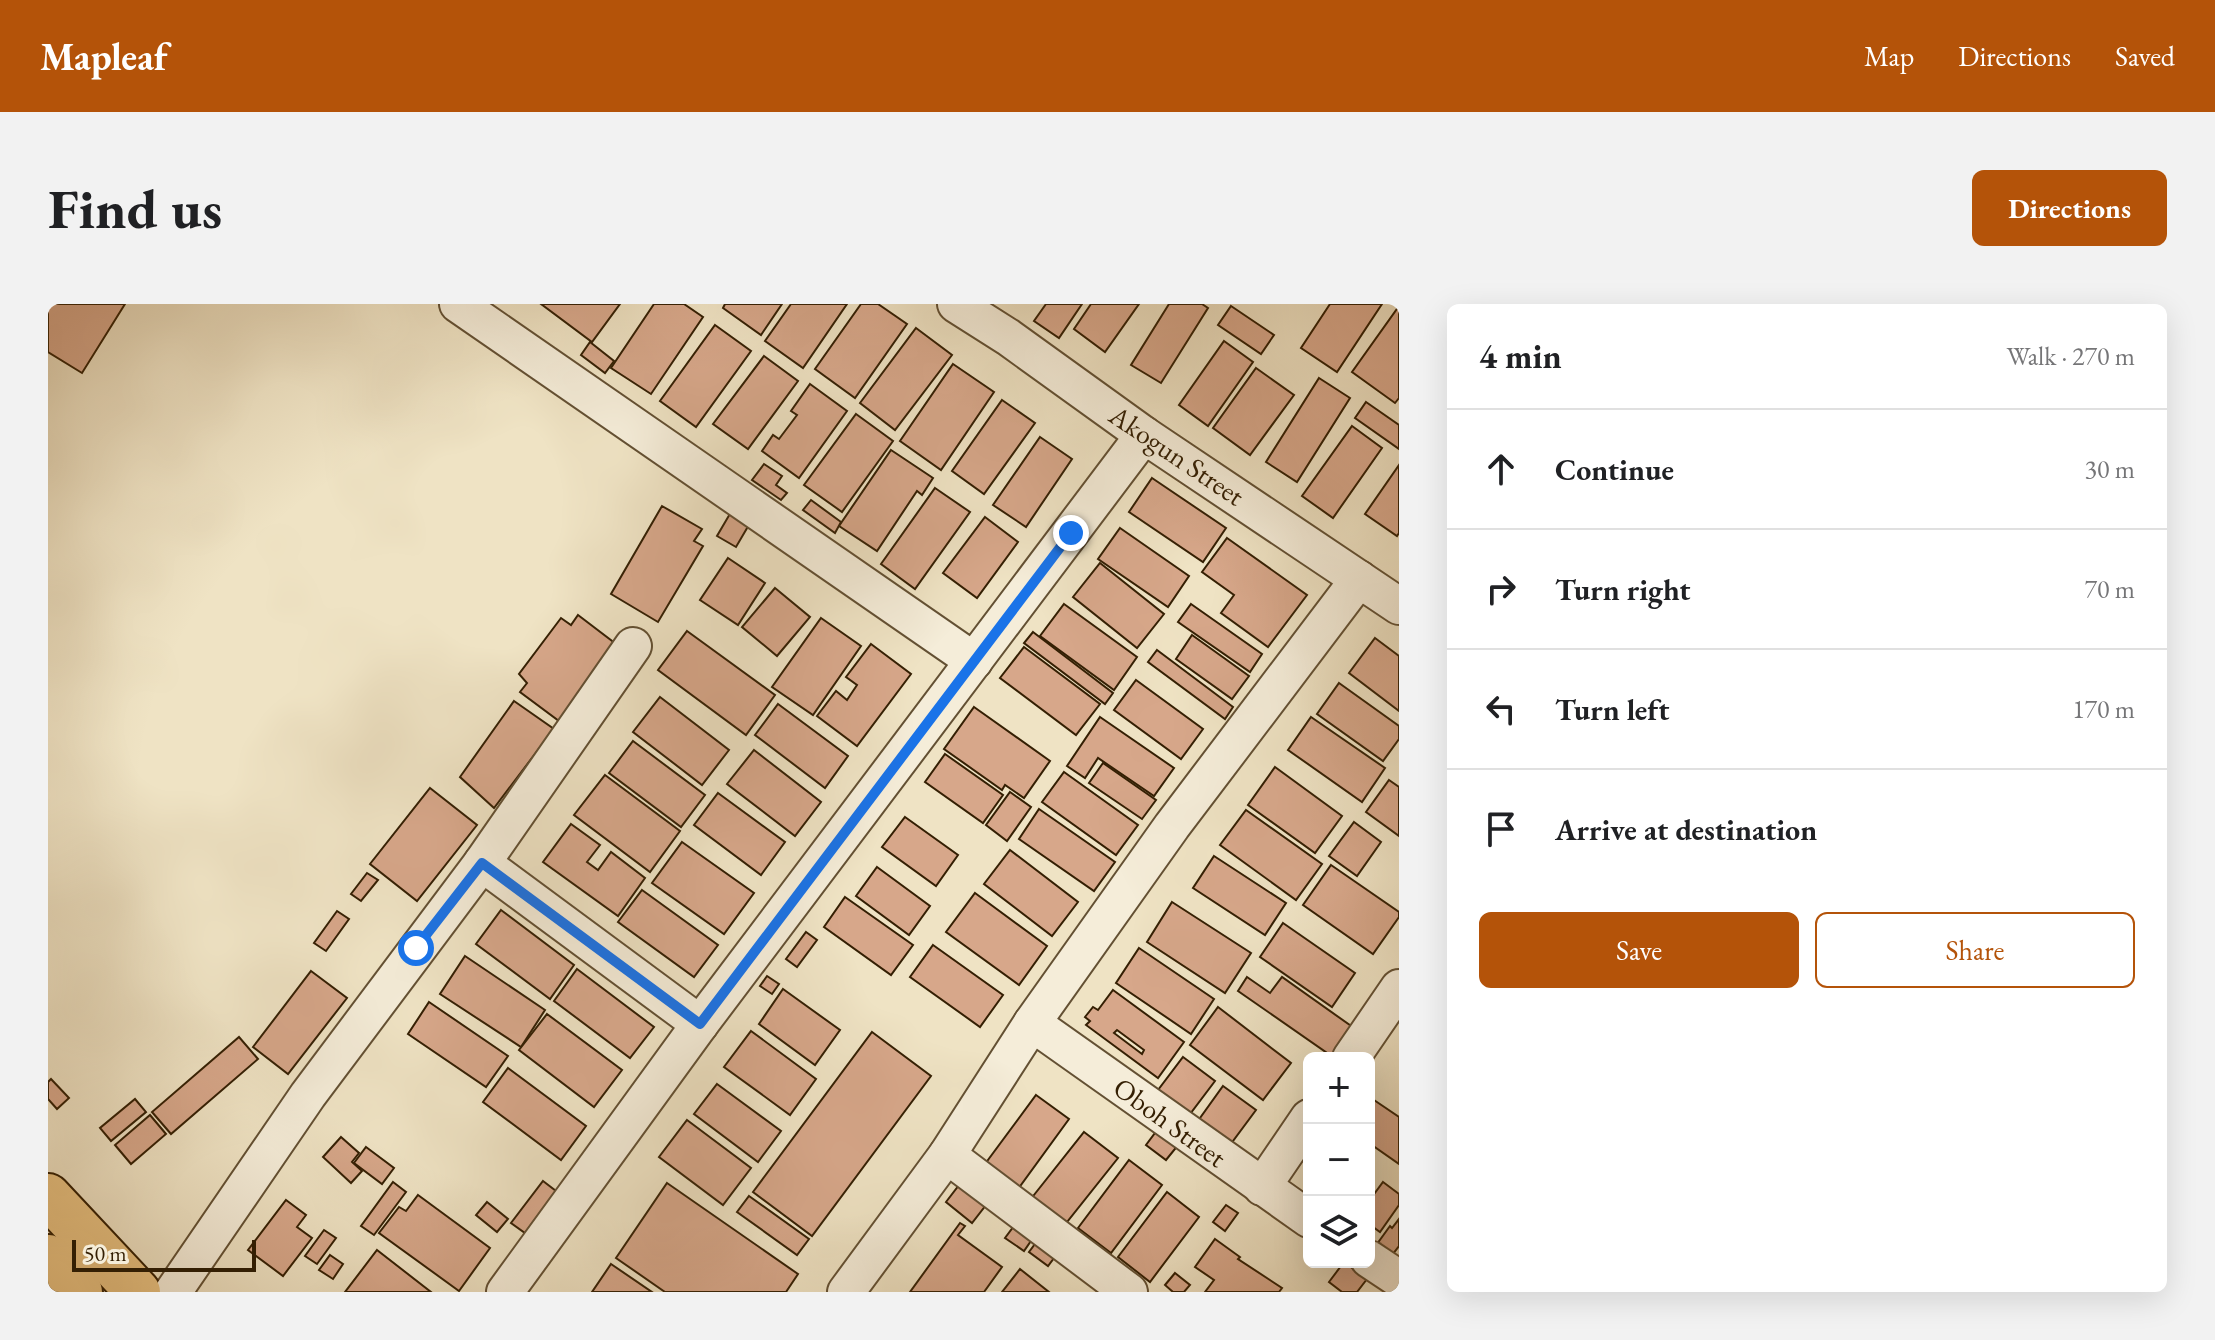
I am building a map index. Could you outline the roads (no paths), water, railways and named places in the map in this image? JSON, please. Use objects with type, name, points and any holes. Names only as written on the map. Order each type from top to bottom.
[{"type":"main road","points":[[48,1196],[138,1292]]},
{"type":"main road","points":[[48,1257],[80,1292]]},
{"type":"street","points":[[458,304],[974,661]]},
{"type":"street","name":"Akogun Street","points":[[956,304],[1399,606]]},
{"type":"street","points":[[505,1292],[700,1024],[1144,435]]},
{"type":"street","points":[[846,1292],[947,1155],[1032,1023],[1172,826],[1359,579]]},
{"type":"street","points":[[173,1292],[308,1095],[482,863],[633,646]]},
{"type":"street","points":[[482,863],[700,1024]]},
{"type":"street","points":[[1355,1052],[1399,988]]},
{"type":"street","name":"Oboh Street","points":[[1032,1023],[1303,1215]]},
{"type":"street","points":[[1262,1187],[1305,1124]]},
{"type":"street","points":[[947,1155],[1129,1292]]},
{"type":"street","points":[[1375,1263],[1399,1279]]}]
